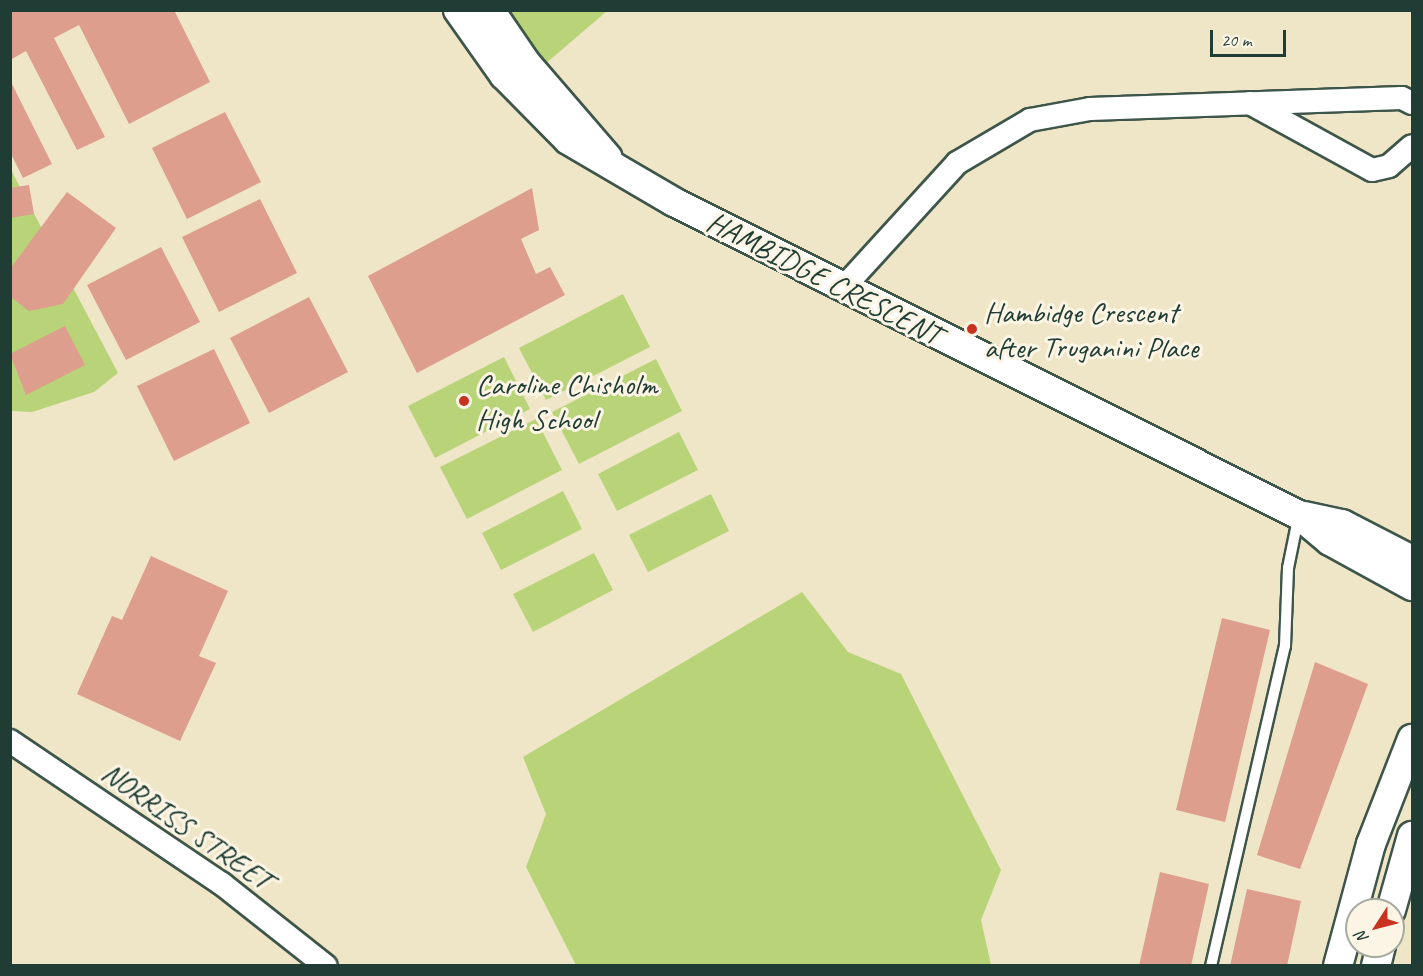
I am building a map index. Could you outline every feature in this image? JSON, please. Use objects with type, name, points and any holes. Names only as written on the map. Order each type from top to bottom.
[{"type":"street","name":"HAMBIDGE CRESCENT","points":[[458,10],[491,58],[568,140],[611,162],[674,202],[1299,515],[1330,541],[1406,566]]},
{"type":"street","name":"HAMBIDGE CRESCENT","points":[[490,10],[526,63],[592,133],[611,162]]},
{"type":"street","points":[[843,288],[957,163],[1030,120],[1090,110],[1402,98],[1413,103]]},
{"type":"street","points":[[1250,103],[1372,170],[1389,166],[1413,146]]},
{"type":"street","points":[[1406,566],[1413,602]]},
{"type":"street","points":[[1338,966],[1371,844],[1413,739]]},
{"type":"street","name":"NORRISS STREET","points":[[10,741],[222,884],[326,966]]},
{"type":"street","points":[[1395,898],[1413,836]]},
{"type":"lane","points":[[1211,966],[1285,646],[1288,568],[1299,515]]},
{"type":"green space","points":[[508,11],[607,11],[544,65]]},
{"type":"green space","points":[[10,168],[118,373],[94,392],[32,412],[11,411]]},
{"type":"green space","points":[[623,294],[650,347],[546,400],[519,348]]},
{"type":"green space","points":[[504,357],[530,409],[435,458],[408,406]]},
{"type":"green space","points":[[656,359],[682,411],[579,464],[552,412]]},
{"type":"green space","points":[[536,419],[562,470],[467,519],[440,467]]},
{"type":"green space","points":[[679,432],[698,470],[617,511],[598,474]]},
{"type":"green space","points":[[563,491],[582,529],[501,570],[482,533]]},
{"type":"green space","points":[[711,494],[729,531],[648,572],[629,535]]},
{"type":"green space","points":[[594,553],[613,590],[533,632],[513,594]]},
{"type":"green space","points":[[802,592],[848,652],[901,674],[1001,870],[981,920],[991,965],[576,965],[526,867],[546,814],[523,757]]},
{"type":"building","points":[[10,10],[174,10],[210,82],[129,124],[79,25],[54,38],[105,137],[77,150],[26,51],[10,60]]},
{"type":"building","points":[[10,80],[52,164],[23,178],[10,152]]},
{"type":"building","points":[[225,112],[261,182],[187,219],[152,148]]},
{"type":"building","points":[[29,185],[34,214],[10,218],[10,188]]},
{"type":"building","points":[[532,188],[539,230],[521,239],[536,274],[550,267],[565,295],[417,373],[368,276]]},
{"type":"building","points":[[67,192],[116,228],[63,304],[29,311],[12,298],[10,269]]},
{"type":"building","points":[[260,199],[297,273],[219,312],[182,237]]},
{"type":"building","points":[[161,247],[200,322],[126,360],[87,285]]},
{"type":"building","points":[[309,297],[348,372],[269,413],[230,338]]},
{"type":"building","points":[[65,326],[85,365],[26,395],[10,354]]},
{"type":"building","points":[[214,349],[250,423],[174,461],[137,386]]},
{"type":"building","points":[[151,556],[228,591],[199,656],[216,663],[180,741],[77,694],[112,616],[122,620]]},
{"type":"building","points":[[1222,618],[1270,630],[1225,822],[1176,810]]},
{"type":"building","points":[[1315,662],[1368,684],[1300,869],[1257,855]]},
{"type":"building","points":[[1160,872],[1209,884],[1191,966],[1139,966]]},
{"type":"building","points":[[1247,889],[1301,901],[1287,966],[1230,966]]},
{"type":"place","name":"Hambidge Crescent after Truganini Place","points":[[972,329]]},
{"type":"place","name":"Caroline Chisholm High School","points":[[464,401]]}]
